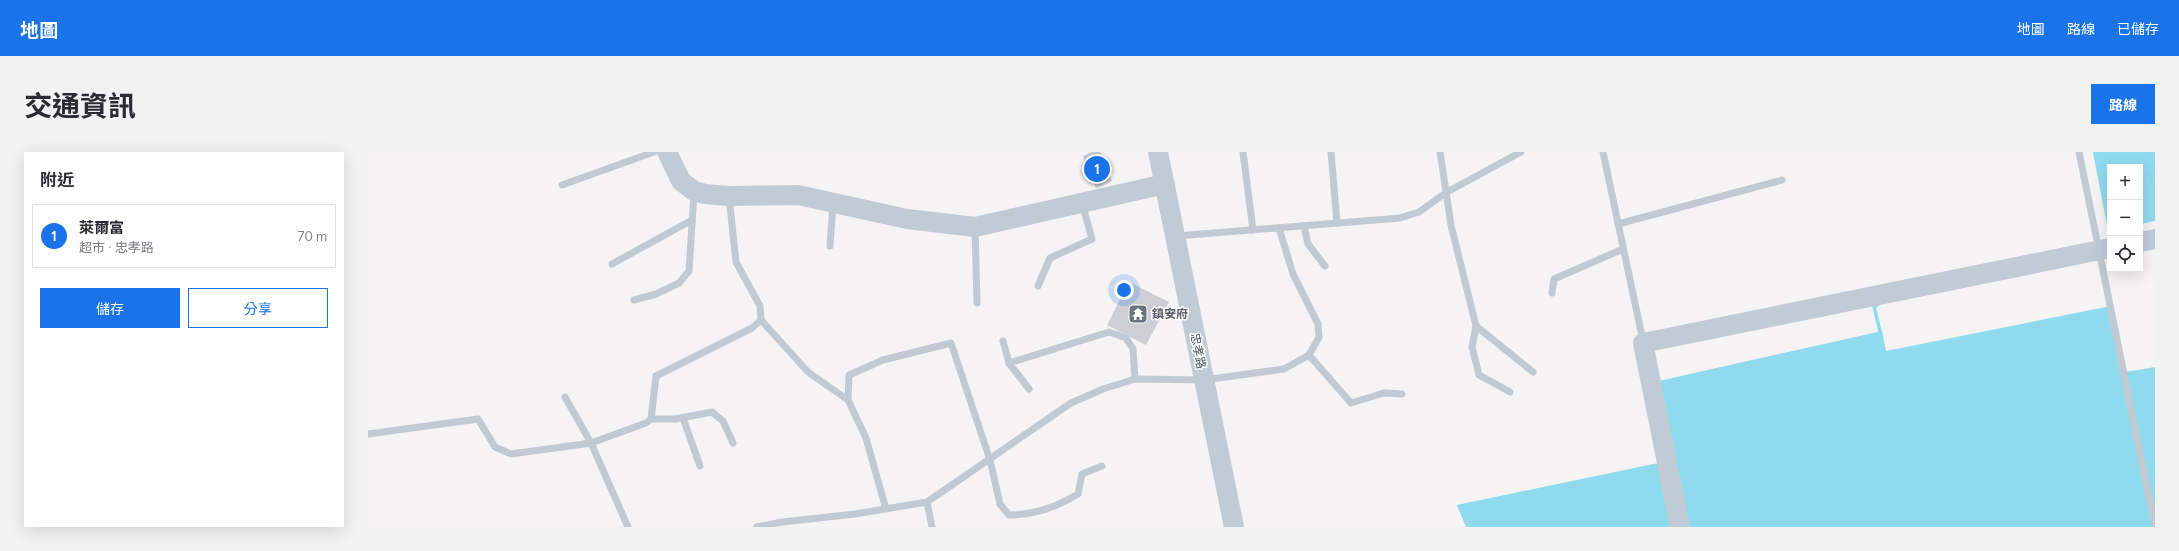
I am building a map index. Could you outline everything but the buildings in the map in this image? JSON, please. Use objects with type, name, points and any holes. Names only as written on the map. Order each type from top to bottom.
[{"type":"street","points":[[667,152],[681,181],[694,191],[705,194],[729,196],[798,195],[907,220],[975,227],[1165,184]]},
{"type":"street","name":"忠孝路","points":[[1158,152],[1234,527]]},
{"type":"street","points":[[2143,241],[2155,239]]},
{"type":"street","points":[[1680,527],[1643,343],[2105,249]]},
{"type":"lane","points":[[562,185],[654,152]]},
{"type":"lane","points":[[1243,152],[1253,230]]},
{"type":"lane","points":[[1331,152],[1337,223]]},
{"type":"lane","points":[[1440,152],[1451,225],[1476,326],[1472,347],[1479,375],[1510,392]]},
{"type":"lane","points":[[1175,236],[1400,218],[1419,212],[1447,192],[1521,152]]},
{"type":"lane","points":[[1603,152],[1643,343]]},
{"type":"lane","points":[[2079,152],[2105,249],[2155,527]]},
{"type":"lane","points":[[1618,224],[1782,180]]},
{"type":"lane","points":[[634,300],[656,294],[679,284],[689,271],[694,191]]},
{"type":"lane","points":[[729,196],[736,262],[760,306],[761,320],[808,372],[848,400]]},
{"type":"lane","points":[[830,246],[833,203]]},
{"type":"lane","points":[[1038,286],[1050,258],[1092,239],[1082,203]]},
{"type":"lane","points":[[612,264],[692,220]]},
{"type":"lane","points":[[1304,226],[1308,244],[1324,266]]},
{"type":"lane","points":[[975,227],[977,303]]},
{"type":"lane","points":[[757,527],[927,502],[1071,403],[1103,389],[1136,379],[1204,380],[1284,369],[1309,355],[1320,337],[1318,324],[1293,274],[1279,228]]},
{"type":"lane","points":[[1552,293],[1554,279],[1623,249]]},
{"type":"lane","points":[[652,419],[656,376],[752,328],[761,320]]},
{"type":"lane","points":[[1476,326],[1533,372]]},
{"type":"lane","points":[[1009,363],[1108,332],[1126,338],[1133,350],[1136,379]]},
{"type":"lane","points":[[1003,341],[1009,363],[1029,389]]},
{"type":"lane","points":[[886,509],[866,438],[848,400],[849,375],[883,360],[951,343],[990,460],[1000,504],[1009,515],[1024,515],[1059,506],[1078,494],[1082,474],[1102,466]]},
{"type":"lane","points":[[1309,355],[1351,403],[1384,393],[1402,394]]},
{"type":"lane","points":[[565,397],[591,443],[628,527]]},
{"type":"lane","points":[[368,434],[478,419],[495,447],[511,454],[591,443],[646,423],[652,419],[683,418],[712,412],[723,421],[733,443]]},
{"type":"lane","points":[[683,418],[700,466]]},
{"type":"lane","points":[[927,502],[932,527]]},
{"type":"water","points":[[2093,152],[2155,152],[2155,221],[2143,223],[2143,164],[2107,164],[2107,226]]},
{"type":"water","points":[[2111,306],[2126,372],[2155,367],[2155,527],[1466,527],[1457,505],[1663,462],[1650,383],[1882,331],[1886,351]]},
{"type":"waterway","points":[[1877,305],[1874,306],[1881,336]]},
{"type":"place","name":"萊爾富","points":[[1097,169]]},
{"type":"place","name":"鎮安府","points":[[1138,314]]}]
